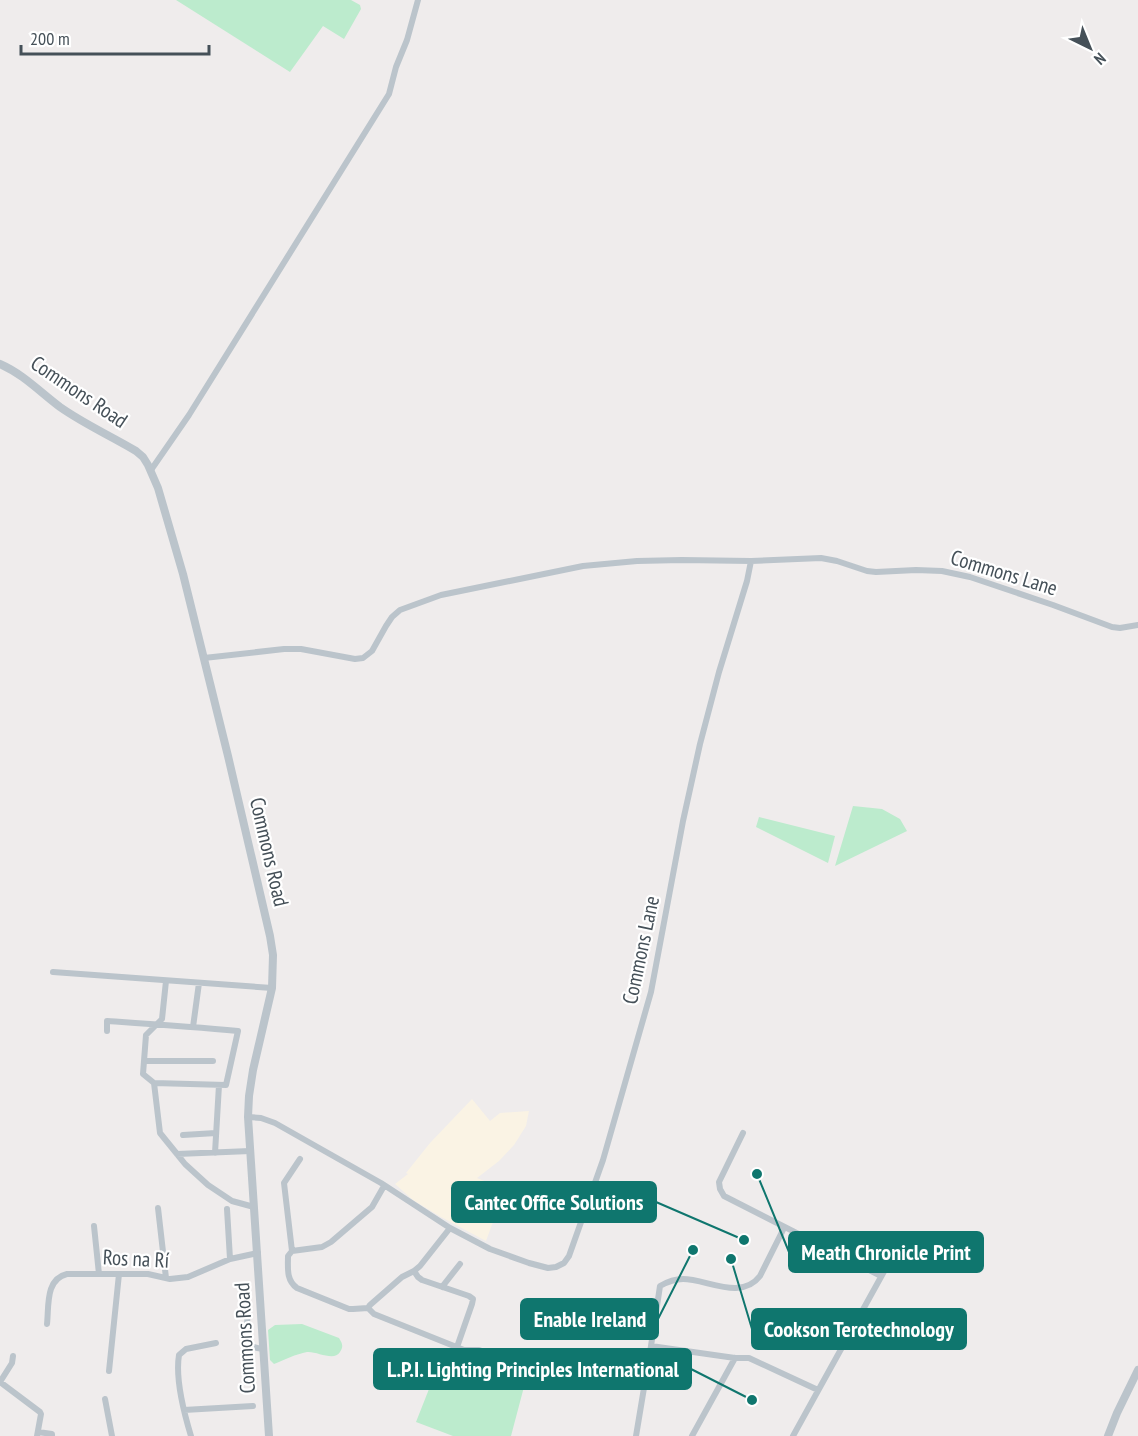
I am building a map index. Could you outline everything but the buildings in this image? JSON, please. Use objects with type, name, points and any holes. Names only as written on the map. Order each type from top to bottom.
[{"type":"street","points":[[151,470],[189,415],[389,94],[418,0]]},
{"type":"street","name":"Commons Road","points":[[0,364],[22,376],[59,406],[143,457],[159,488],[204,658],[273,955],[272,988],[253,1070],[248,1117],[269,1436]]},
{"type":"street","name":"Commons Lane","points":[[204,658],[284,649],[301,649],[355,659],[363,658],[372,651],[392,617],[400,610],[441,595],[594,564],[682,560],[751,561],[821,558],[867,571],[942,571],[970,577],[1112,627],[1138,625]]},
{"type":"street","name":"Commons Lane","points":[[248,1117],[275,1123],[384,1186],[450,1228],[490,1249],[548,1268],[564,1263],[569,1257],[603,1160],[651,992],[700,744],[751,561]]},
{"type":"street","points":[[53,972],[272,988]]},
{"type":"street","points":[[107,1031],[107,1021],[157,1024],[238,1031],[226,1085],[154,1083],[143,1074],[146,1035],[157,1024],[162,1019],[166,981]]},
{"type":"street","points":[[193,1027],[199,983]]},
{"type":"street","points":[[144,1061],[213,1061]]},
{"type":"street","points":[[154,1083],[160,1133],[185,1164],[208,1185],[232,1201],[254,1207]]},
{"type":"street","points":[[215,1153],[219,1085]]},
{"type":"street","points":[[183,1135],[216,1133]]},
{"type":"street","points":[[743,1133],[719,1182],[724,1196],[881,1276]]},
{"type":"street","points":[[177,1154],[250,1151]]},
{"type":"street","points":[[292,1251],[284,1183],[300,1159]]},
{"type":"street","points":[[384,1186],[372,1207],[330,1242],[322,1247],[292,1251],[288,1256],[290,1284],[349,1309],[368,1308],[402,1277],[420,1266],[450,1228]]},
{"type":"street","points":[[158,1208],[166,1278]]},
{"type":"street","points":[[227,1209],[230,1259]]},
{"type":"street","points":[[94,1226],[99,1274]]},
{"type":"street","points":[[636,1436],[660,1286],[668,1281],[682,1279],[735,1288],[749,1284],[760,1276],[784,1228]]},
{"type":"street","points":[[794,1436],[902,1239]]},
{"type":"street","name":"Ros na Rí","points":[[47,1324],[50,1292],[55,1279],[60,1275],[148,1274],[170,1279],[188,1277],[230,1259],[258,1253]]},
{"type":"street","points":[[442,1287],[460,1264]]},
{"type":"street","points":[[414,1271],[422,1280],[473,1299],[457,1347]]},
{"type":"street","points":[[109,1371],[119,1274]]},
{"type":"street","points":[[368,1308],[374,1314],[457,1347],[469,1351],[479,1350],[501,1358],[497,1368]]},
{"type":"street","points":[[248,1313],[249,1344],[263,1349]]},
{"type":"street","points":[[191,1436],[180,1386],[179,1355],[186,1349],[216,1343]]},
{"type":"street","points":[[651,1346],[749,1358],[818,1390]]},
{"type":"street","points":[[13,1356],[12,1363],[0,1382],[40,1412],[37,1434],[52,1434],[52,1436]]},
{"type":"street","points":[[692,1436],[735,1358]]},
{"type":"street","points":[[1108,1436],[1138,1370]]},
{"type":"street","points":[[105,1399],[112,1436]]},
{"type":"street","points":[[184,1410],[253,1406]]},
{"type":"shaded area","points":[[472,1099],[490,1121],[500,1113],[529,1111],[526,1126],[514,1145],[499,1161],[477,1178],[524,1197],[516,1218],[497,1211],[486,1241],[413,1200],[395,1184],[408,1174],[406,1173],[430,1143]]},
{"type":"green space","points":[[176,0],[351,0],[360,5],[361,9],[344,39],[323,26],[290,72]]},
{"type":"green space","points":[[853,806],[882,809],[900,819],[907,831],[835,866]]},
{"type":"green space","points":[[759,817],[835,836],[828,863],[756,827]]},
{"type":"green space","points":[[302,1324],[339,1338],[342,1345],[340,1352],[330,1356],[307,1352],[274,1364],[270,1360],[268,1330],[275,1325]]},
{"type":"green space","points":[[444,1351],[525,1383],[511,1436],[453,1436],[416,1422]]},
{"type":"place","name":"Meath Chronicle Print","points":[[757,1174]]},
{"type":"place","name":"Cantec Office Solutions","points":[[744,1240]]},
{"type":"place","name":"Enable Ireland","points":[[693,1250]]},
{"type":"place","name":"Cookson Terotechnology","points":[[731,1259]]},
{"type":"place","name":"L.P.I. Lighting Principles International","points":[[752,1400]]}]
